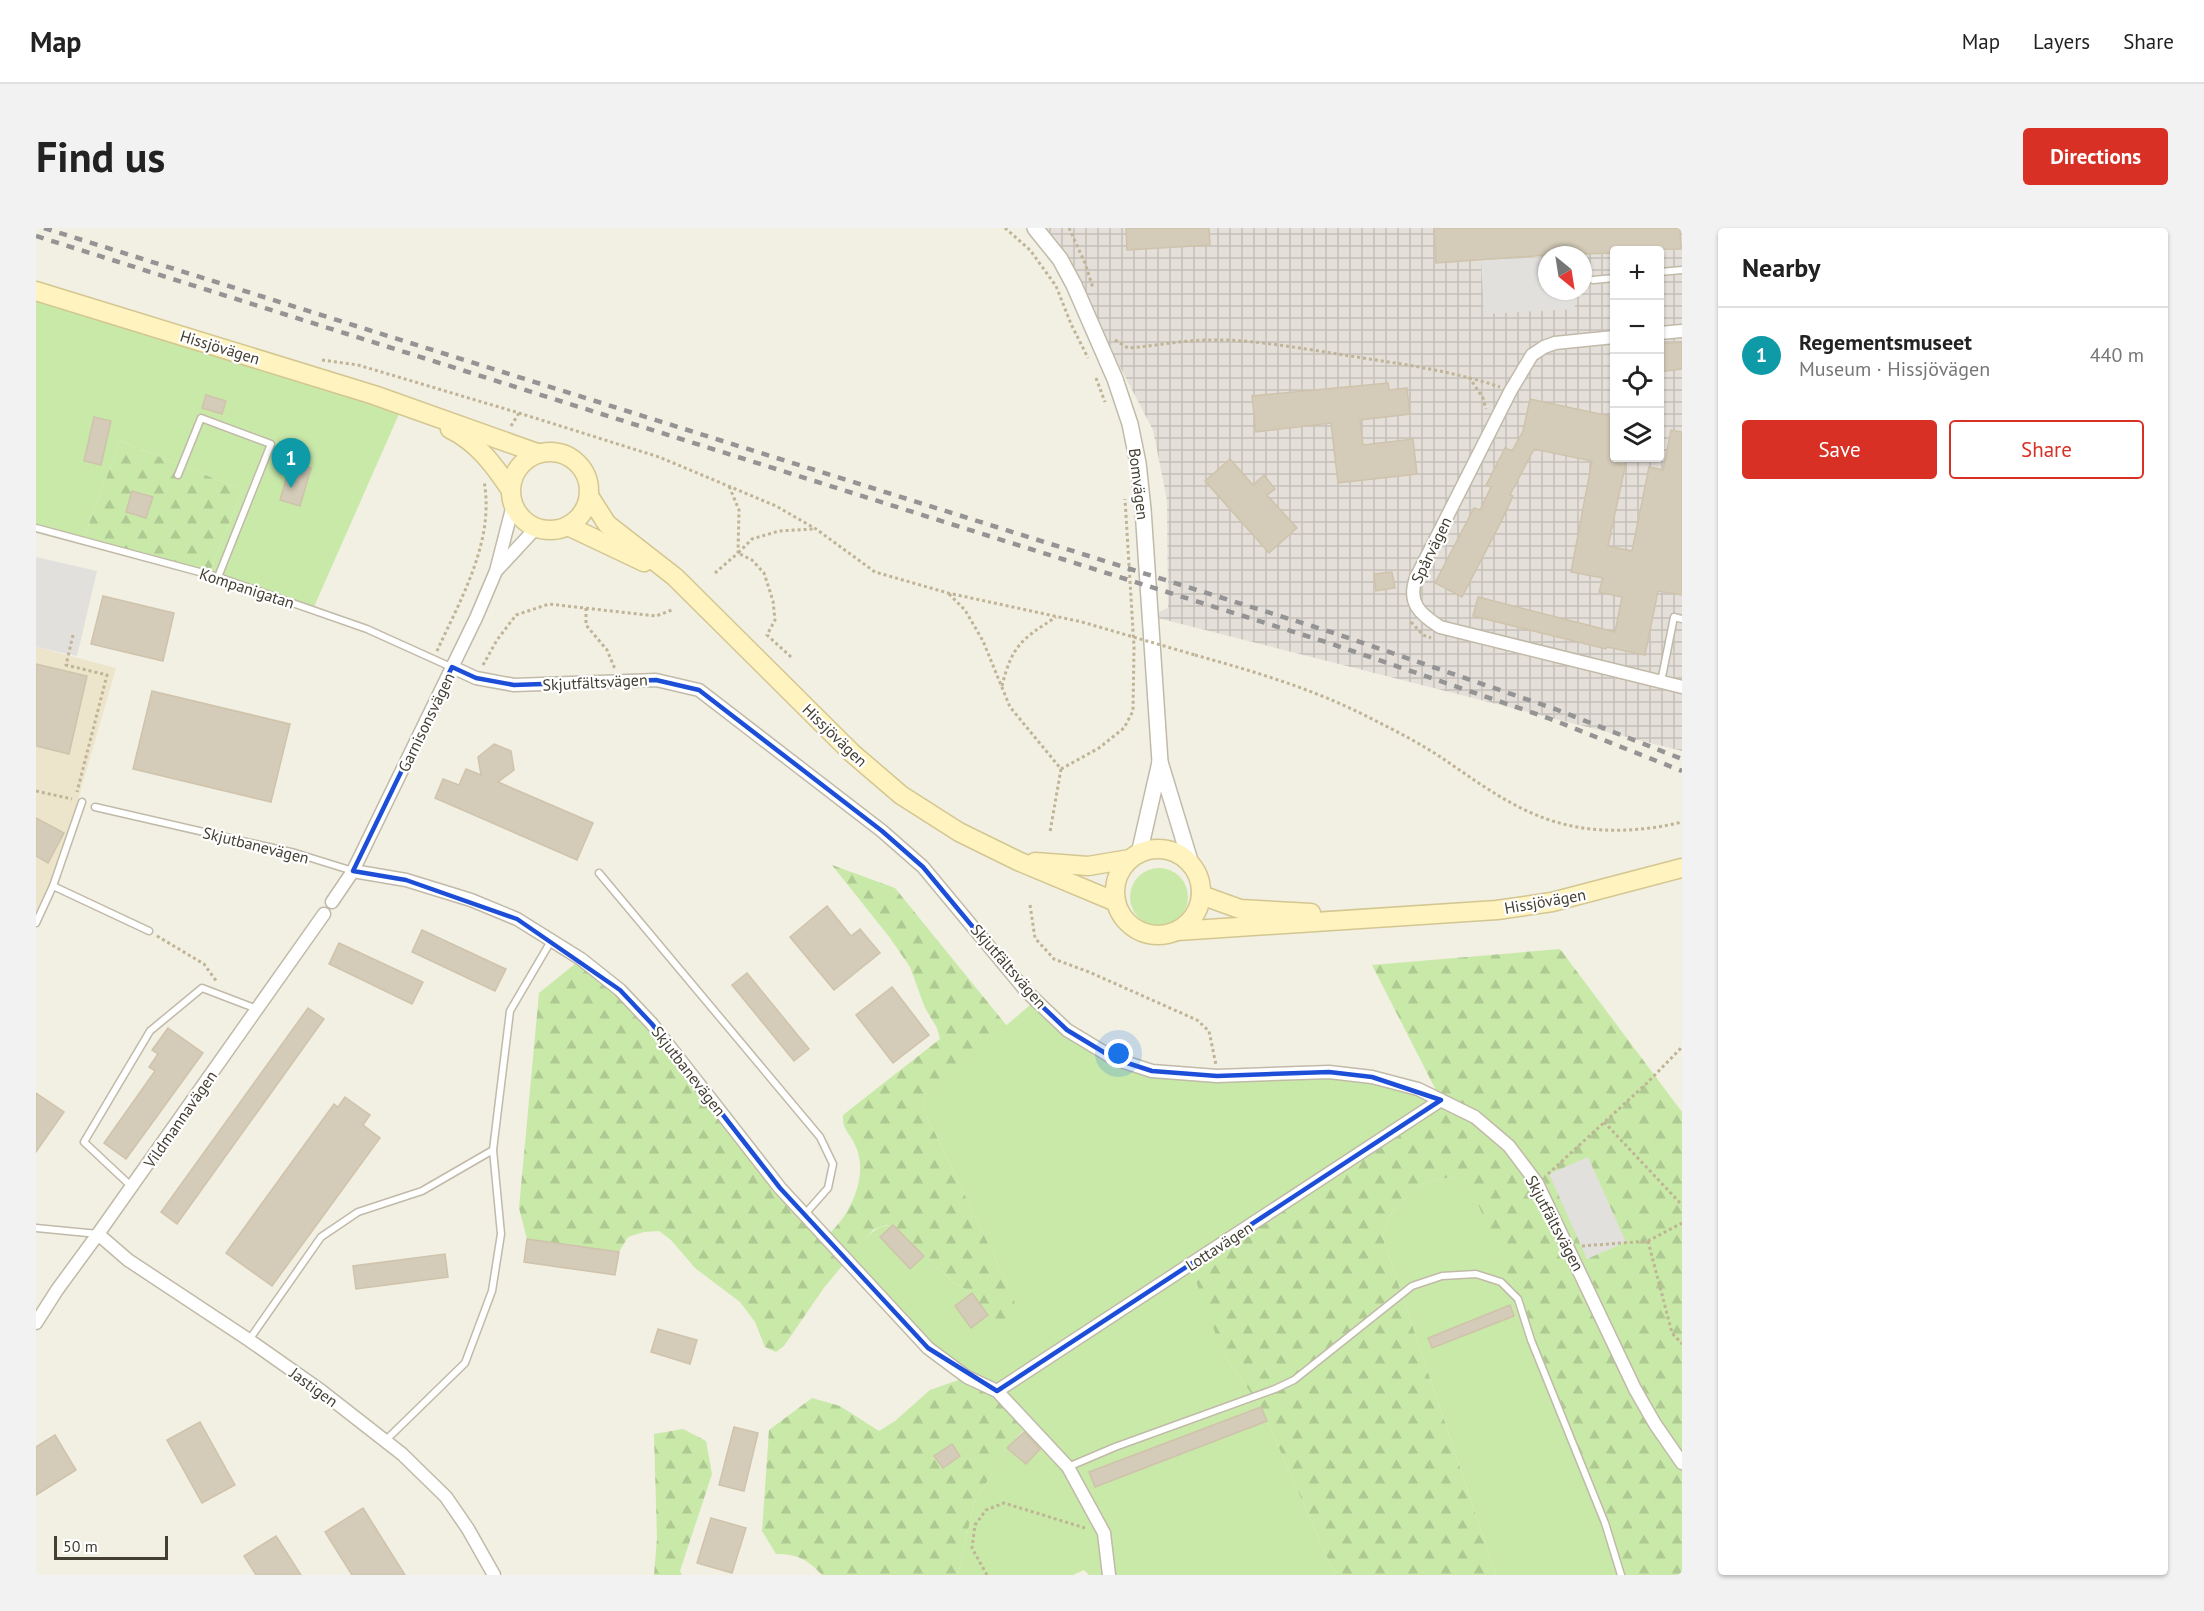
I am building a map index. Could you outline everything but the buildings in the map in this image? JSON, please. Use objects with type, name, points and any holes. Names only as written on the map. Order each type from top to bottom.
[{"type":"main road","name":"Hissjövägen","points":[[36,291],[403,405],[537,453]]},
{"type":"main road","name":"Hissjövägen","points":[[403,405],[458,433],[490,459],[511,497]]},
{"type":"main road","points":[[547,451],[565,454],[584,470],[589,496],[582,514],[568,526],[555,530],[536,528],[526,522],[511,497],[516,471],[537,453],[547,451]]},
{"type":"main road","name":"Hissjövägen","points":[[589,496],[607,524],[675,577],[852,753],[901,795],[959,832],[1018,861],[1116,902]]},
{"type":"main road","name":"Hissjövägen","points":[[568,526],[675,577]]},
{"type":"main road","points":[[1163,849],[1180,855],[1191,864],[1199,878],[1201,895],[1198,908],[1191,919],[1177,931],[1160,935],[1142,932],[1126,920],[1116,902],[1115,887],[1122,868],[1134,856],[1150,850],[1163,849]]},
{"type":"main road","name":"Hissjövägen","points":[[1018,861],[1088,866],[1134,856]]},
{"type":"main road","name":"Hissjövägen","points":[[1177,931],[1497,910],[1552,902],[1682,868]]},
{"type":"main road","name":"Hissjövägen","points":[[1201,895],[1240,909],[1406,917]]},
{"type":"street","name":"Bomvägen","points":[[1035,228],[1060,259],[1074,285],[1115,380],[1130,423],[1138,463],[1143,509],[1160,762],[1191,864]]},
{"type":"street","points":[[1664,333],[1682,331]]},
{"type":"street","name":"Spårvägen","points":[[1610,337],[1578,340],[1544,347],[1532,355],[1510,390],[1416,578],[1412,590],[1414,601],[1420,613],[1440,627],[1682,687]]},
{"type":"street","name":"Garnisonsvägen","points":[[353,871],[496,571],[511,497]]},
{"type":"street","name":"Garnisonsvägen","points":[[496,571],[536,528]]},
{"type":"street","name":"Skjutfältsvägen","points":[[452,667],[477,678],[514,685],[656,680],[699,690],[882,831],[923,867],[1026,991],[1067,1030],[1115,1059],[1152,1071],[1217,1076],[1329,1072],[1372,1077],[1418,1089],[1475,1118],[1509,1146],[1537,1183],[1635,1389],[1655,1424],[1682,1463]]},
{"type":"street","name":"Bomvägen","points":[[1134,856],[1160,762]]},
{"type":"street","points":[[332,902],[353,871]]},
{"type":"street","name":"Skjutbanevägen","points":[[353,871],[406,880],[471,900],[517,919],[580,959],[620,990],[652,1024],[780,1188],[928,1348],[967,1377],[997,1391],[1068,1467],[1104,1533],[1109,1575]]},
{"type":"street","name":"Vildmannavägen","points":[[36,1323],[57,1290],[324,914]]},
{"type":"street","name":"Lottavägen","points":[[997,1391],[1441,1100]]},
{"type":"street","name":"Jastigen","points":[[98,1234],[128,1260],[320,1390],[385,1441],[446,1497],[468,1529],[494,1575]]},
{"type":"lane","points":[[1664,272],[1682,270]]},
{"type":"lane","points":[[1593,280],[1610,278]]},
{"type":"lane","points":[[178,475],[201,418],[271,444],[218,577]]},
{"type":"lane","name":"Kompanigatan","points":[[36,528],[218,577],[367,629],[452,667]]},
{"type":"lane","points":[[1661,682],[1674,617],[1682,620]]},
{"type":"lane","points":[[36,923],[53,886],[82,802]]},
{"type":"lane","name":"Skjutbanevägen","points":[[95,807],[295,853],[353,871]]},
{"type":"lane","points":[[599,873],[820,1137],[833,1164],[828,1188],[804,1214]]},
{"type":"lane","points":[[53,886],[149,932]]},
{"type":"lane","points":[[385,1441],[465,1363],[492,1291],[501,1234],[494,1150],[510,1011],[551,941]]},
{"type":"lane","points":[[132,1187],[84,1142],[150,1031],[202,988],[257,1009]]},
{"type":"lane","points":[[249,1340],[321,1237],[358,1212],[422,1191],[494,1150]]},
{"type":"lane","points":[[36,1228],[98,1234]]},
{"type":"lane","points":[[1068,1467],[1275,1389],[1294,1380],[1412,1286],[1442,1276],[1476,1274],[1501,1282],[1518,1299],[1531,1340],[1605,1523],[1621,1575]]},
{"type":"path","points":[[1005,228],[1030,250],[1056,286],[1089,360]]},
{"type":"path","points":[[1069,228],[1085,263],[1096,296]]},
{"type":"path","points":[[1111,332],[1113,339],[1128,348],[1179,341],[1212,340],[1289,347],[1469,376],[1510,390]]},
{"type":"path","points":[[315,360],[358,365],[659,457],[776,506],[816,529],[875,572],[948,593],[1082,622],[1300,687],[1373,719],[1443,759],[1487,789],[1533,813],[1556,822],[1608,830],[1665,826],[1682,822]]},
{"type":"path","points":[[1093,369],[1109,412]]},
{"type":"path","points":[[1469,376],[1483,398],[1486,410],[1482,418]]},
{"type":"path","points":[[502,440],[519,413]]},
{"type":"path","points":[[434,659],[477,559],[486,526],[487,502],[482,472],[490,459]]},
{"type":"path","points":[[728,485],[739,510],[738,553]]},
{"type":"path","points":[[1060,769],[1099,748],[1124,728],[1133,711],[1134,647],[1125,490]]},
{"type":"path","points":[[715,573],[752,539],[778,531],[816,529]]},
{"type":"path","points":[[738,553],[752,560],[764,573],[773,601],[775,620],[767,635],[792,657]]},
{"type":"path","points":[[948,593],[964,609],[982,640],[1010,707],[1060,769],[1050,832]]},
{"type":"path","points":[[477,678],[497,640],[516,615],[549,604],[656,616],[672,610]]},
{"type":"path","points":[[586,608],[586,625],[608,650],[619,680]]},
{"type":"path","points":[[1001,689],[1007,663],[1014,650],[1026,637],[1058,616]]},
{"type":"path","points":[[1407,617],[1423,635],[1439,642]]},
{"type":"path","points":[[36,790],[75,800],[107,675],[66,665],[73,635]]},
{"type":"path","points":[[1030,905],[1035,938],[1054,958],[1197,1020],[1209,1031],[1215,1054],[1217,1076]]},
{"type":"path","points":[[149,932],[204,964],[229,998]]},
{"type":"path","points":[[1537,1183],[1682,1047]]},
{"type":"path","points":[[1604,1122],[1682,1205]]},
{"type":"path","points":[[1569,1247],[1648,1241],[1682,1223]]},
{"type":"path","points":[[1648,1241],[1672,1333],[1682,1344]]},
{"type":"path","points":[[987,1575],[972,1548],[975,1525],[986,1510],[1004,1503],[1104,1533]]},
{"type":"highlighted area","points":[[452,667],[476,678],[514,685],[656,680],[699,690],[882,831],[923,867],[1026,991],[1067,1030],[1115,1059],[1152,1071],[1217,1076],[1329,1072],[1372,1077],[1441,1100],[997,1391],[928,1348],[780,1188],[652,1024],[620,990],[517,919],[406,880],[353,871]]},
{"type":"shaded area","points":[[1035,228],[1682,228],[1682,751],[1150,616],[1168,608],[1167,500],[1153,430],[1095,319]]},
{"type":"shaded area","points":[[1538,257],[1538,300],[1574,300],[1575,309],[1484,314],[1481,260]]},
{"type":"shaded area","points":[[36,557],[97,571],[77,656],[36,647]]},
{"type":"shaded area","points":[[36,647],[116,668],[53,886],[36,923]]},
{"type":"shaded area","points":[[1588,1157],[1626,1242],[1587,1259],[1549,1174]]},
{"type":"green space","points":[[36,291],[403,405],[313,609],[209,574],[243,490],[120,441],[83,540],[36,528]]},
{"type":"green space","points":[[120,441],[243,490],[209,574],[83,540]]},
{"type":"green space","points":[[832,865],[895,888],[1007,1026],[926,1094],[921,1104],[1008,1285],[1017,1313],[1016,1319],[1009,1328],[988,1315],[972,1293],[953,1282],[893,1225],[873,1230],[823,1289],[784,1346],[776,1352],[765,1347],[755,1322],[740,1302],[695,1268],[671,1240],[659,1231],[644,1232],[628,1237],[619,1252],[527,1239],[519,1208],[539,993],[581,959],[620,990],[825,1237],[834,1229],[849,1207],[859,1182],[859,1156],[845,1128],[843,1115],[940,1039],[937,1028],[925,1008],[910,967]]},
{"type":"green space","points":[[1153,868],[1165,868],[1180,876],[1188,891],[1188,903],[1180,918],[1165,926],[1153,926],[1138,918],[1130,903],[1130,891],[1138,876]]},
{"type":"green space","points":[[1560,949],[1682,1112],[1682,1575],[1621,1575],[1518,1299],[1473,1192],[1450,1177],[1418,1185],[1392,1212],[1382,1235],[1496,1575],[1335,1575],[1261,1407],[1223,1354],[1190,1265],[1441,1100],[1372,965]]},
{"type":"green space","points":[[1036,1000],[1067,1030],[1152,1071],[1329,1072],[1441,1100],[1223,1354],[1261,1407],[1335,1575],[1089,1575],[1084,1570],[1073,1575],[958,1575],[974,1503],[1007,1448],[1024,1431],[928,1348],[851,1255],[874,1231],[893,1225],[953,1282],[972,1293],[1008,1285],[921,1104],[926,1094]]},
{"type":"green space","points":[[1450,1177],[1474,1192],[1605,1523],[1621,1575],[1496,1575],[1382,1235],[1392,1212],[1418,1185]]},
{"type":"green space","points":[[967,1377],[997,1391],[1029,1424],[1007,1448],[974,1503],[958,1575],[822,1575],[801,1558],[776,1554],[762,1531],[769,1430],[812,1398],[840,1406],[879,1431],[895,1421],[930,1390]]},
{"type":"green space","points":[[683,1429],[706,1441],[712,1474],[680,1571],[682,1575],[654,1575],[657,1538],[654,1434]]},
{"type":"railway","points":[[44,228],[1331,632],[1555,709],[1682,759]]},
{"type":"railway","points":[[36,236],[1329,643],[1548,718],[1682,771]]},
{"type":"place","name":"Regementsmuseet","points":[[291,488]]}]
